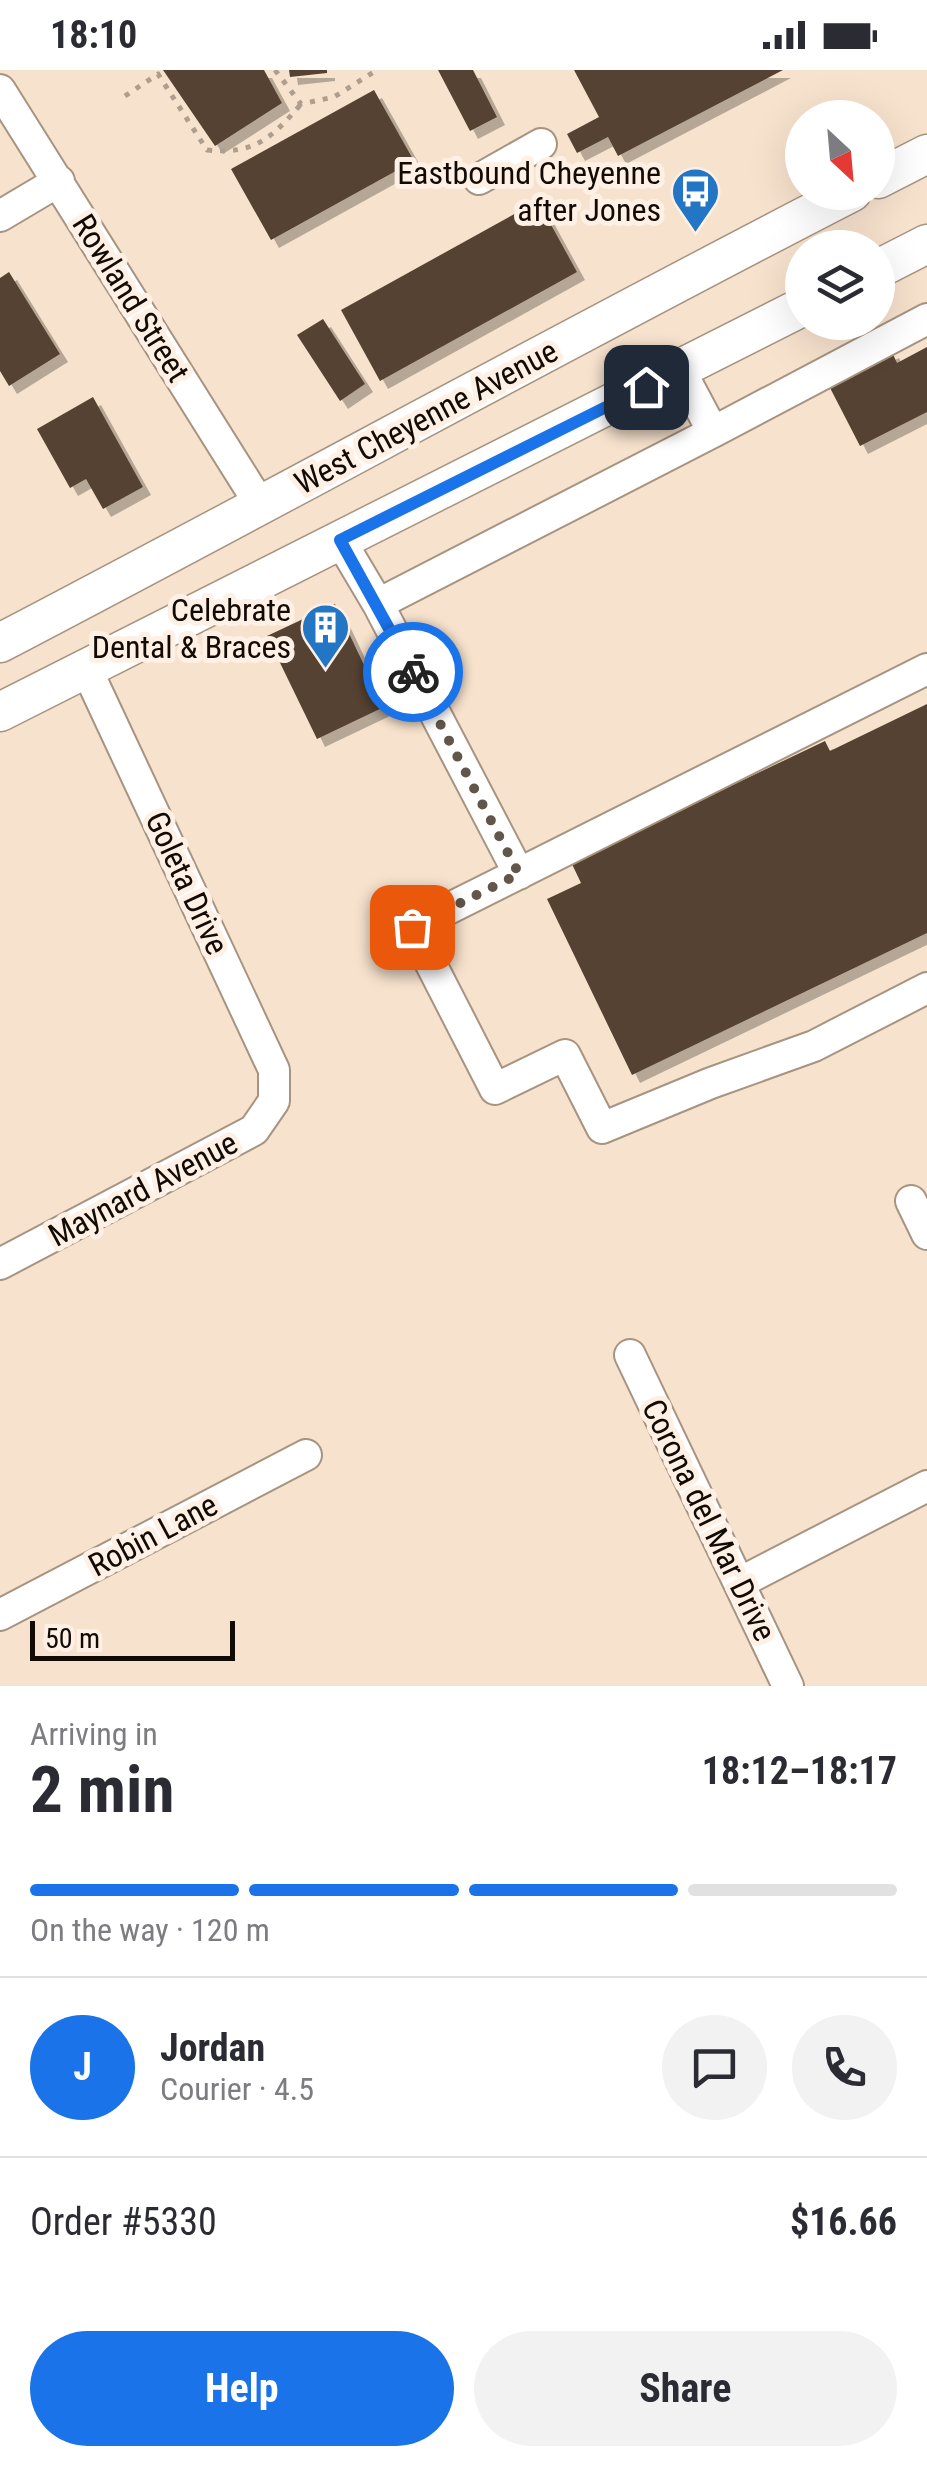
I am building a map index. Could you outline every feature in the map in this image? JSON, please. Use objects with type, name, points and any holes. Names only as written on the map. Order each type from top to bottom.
[{"type":"main road","points":[[895,170],[927,154]]},
{"type":"main road","name":"West Cheyenne Avenue","points":[[0,642],[817,210]]},
{"type":"main road","points":[[895,260],[927,244]]},
{"type":"main road","name":"West Cheyenne Avenue","points":[[0,712],[785,316]]},
{"type":"street","name":"Rowland Street","points":[[0,90],[261,506]]},
{"type":"street","points":[[478,178],[541,144]]},
{"type":"street","points":[[0,216],[59,181]]},
{"type":"street","points":[[378,604],[927,319]]},
{"type":"street","points":[[680,370],[713,432]]},
{"type":"street","points":[[340,540],[378,604],[519,874]]},
{"type":"street","name":"Goleta Drive","points":[[86,668],[274,1070],[274,1101]]},
{"type":"street","points":[[927,668],[412,927],[495,1090],[566,1054],[602,1128],[814,1046],[927,988]]},
{"type":"street","name":"Maynard Avenue","points":[[0,1264],[254,1130],[274,1101]]},
{"type":"street","points":[[911,1201],[927,1234]]},
{"type":"street","name":"Corona del Mar Drive","points":[[630,1355],[788,1686]]},
{"type":"street","name":"Robin Lane","points":[[0,1615],[306,1454]]},
{"type":"street","points":[[739,1583],[927,1486]]},
{"type":"path","points":[[275,70],[301,104]]},
{"type":"path","points":[[125,96],[157,72],[207,150],[229,153],[269,139],[301,104],[334,97],[377,70]]},
{"type":"building","points":[[163,70],[264,70],[282,103],[215,146]]},
{"type":"building","points":[[289,70],[327,70],[327,73],[290,77]]},
{"type":"building","points":[[438,70],[473,70],[497,117],[470,131]]},
{"type":"building","points":[[574,70],[783,70],[618,156],[608,137],[577,153],[567,134],[599,117]]},
{"type":"building","points":[[374,90],[414,161],[271,240],[231,169]]},
{"type":"building","points":[[538,201],[577,272],[380,381],[341,310]]},
{"type":"building","points":[[9,272],[60,354],[9,386],[0,371],[0,278]]},
{"type":"building","points":[[323,319],[365,384],[340,401],[297,335]]},
{"type":"building","points":[[927,347],[927,412],[860,446],[827,382],[891,350],[897,363]]},
{"type":"building","points":[[93,397],[143,487],[103,509],[86,479],[70,488],[37,429]]},
{"type":"building","name":"Celebrate Dental & Braces","points":[[335,604],[384,707],[317,739],[267,636]]},
{"type":"building","points":[[927,704],[927,933],[632,1075],[547,899],[581,883],[571,862],[825,741],[830,751]]},
{"type":"way so far","points":[[412,927],[519,874],[413,672]]},
{"type":"place","name":"Eastbound Cheyenne after Jones","points":[[696,234]]},
{"type":"place","name":"Celebrate Dental & Braces","points":[[326,670]]},
{"type":"route","points":[[413,672],[340,540],[646,387]]}]
